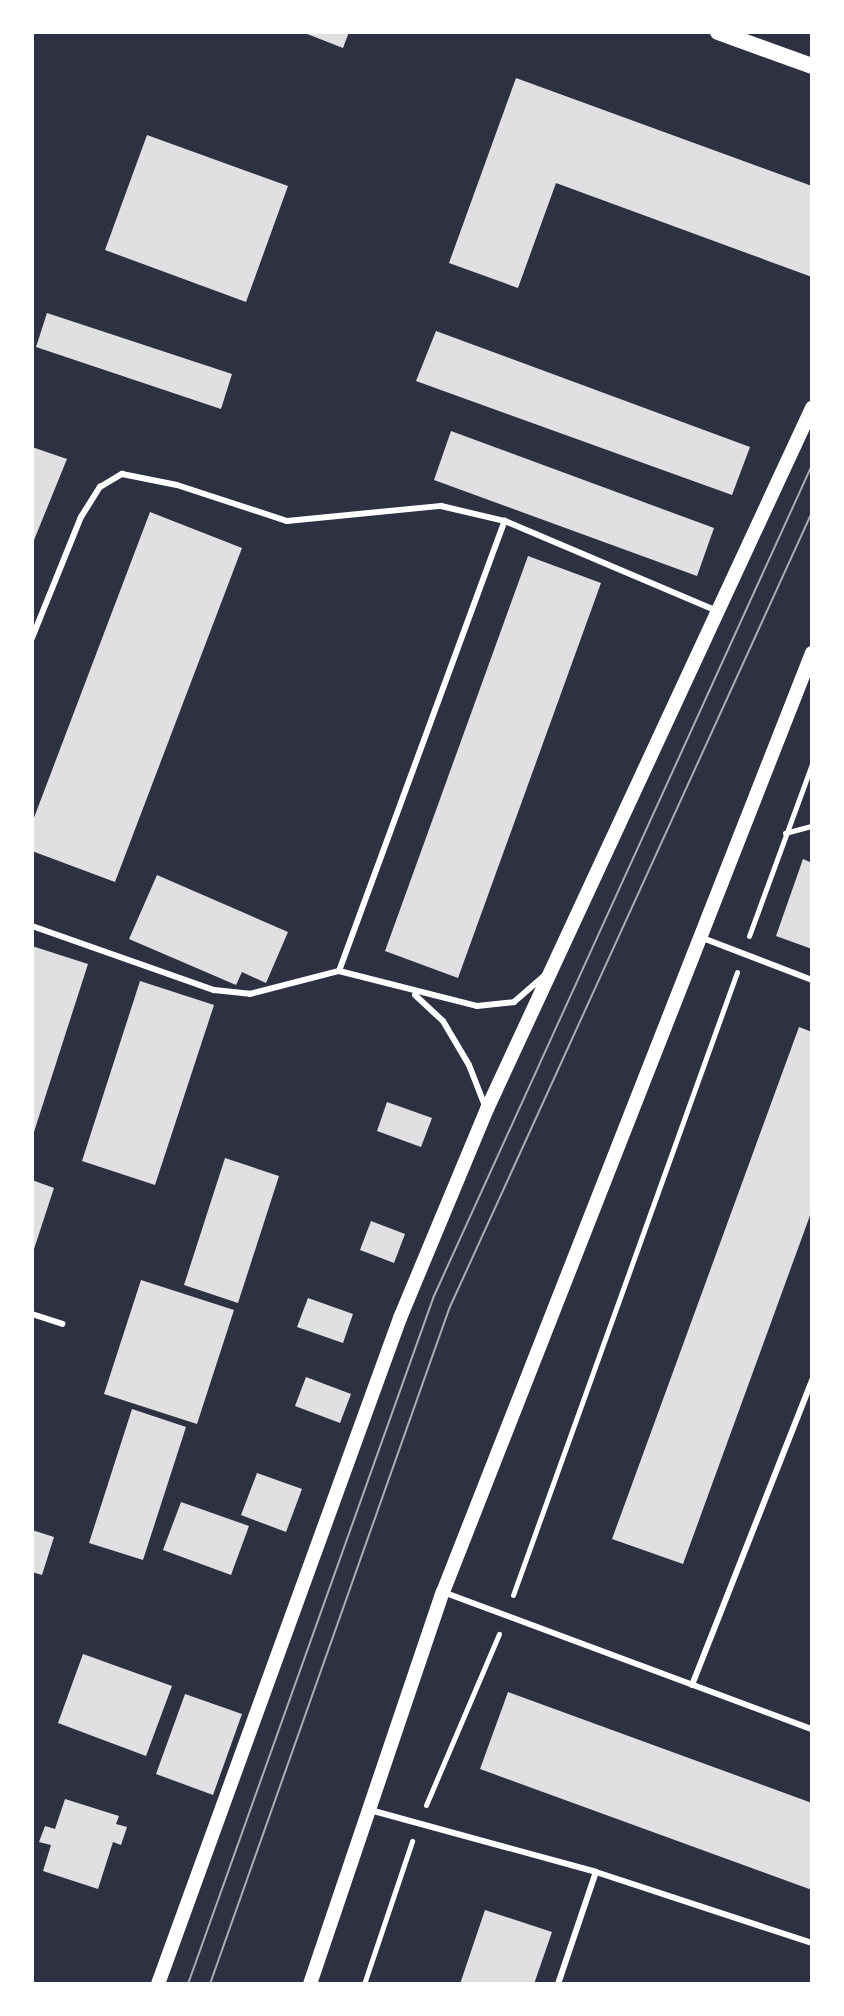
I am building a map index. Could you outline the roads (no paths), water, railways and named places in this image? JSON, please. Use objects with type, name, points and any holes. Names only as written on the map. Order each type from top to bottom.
[{"type":"main road","points":[[718,32],[812,66]]},
{"type":"street","points":[[158,1984],[400,1318],[545,976],[812,408]]},
{"type":"street","points":[[310,1984],[443,1592],[812,653]]},
{"type":"lane","points":[[32,638],[81,517],[100,487],[122,474],[177,485],[287,521],[441,506],[505,521],[715,610]]},
{"type":"lane","points":[[339,971],[505,521]]},
{"type":"lane","points":[[32,926],[214,990],[250,994],[339,971],[413,993],[477,1006],[514,1002],[545,976]]},
{"type":"lane","points":[[700,937],[812,980]]},
{"type":"lane","points":[[413,993],[443,1021],[469,1065],[487,1109]]},
{"type":"lane","points":[[32,1314],[62,1324]]},
{"type":"lane","points":[[692,1685],[812,1380]]},
{"type":"lane","points":[[443,1592],[812,1729]]},
{"type":"lane","points":[[370,1810],[596,1872],[812,1943]]},
{"type":"lane","points":[[558,1984],[596,1872]]},
{"type":"tram line","points":[[188,1984],[434,1296],[812,465]]},
{"type":"tram line","points":[[210,1984],[449,1309],[812,512]]}]
